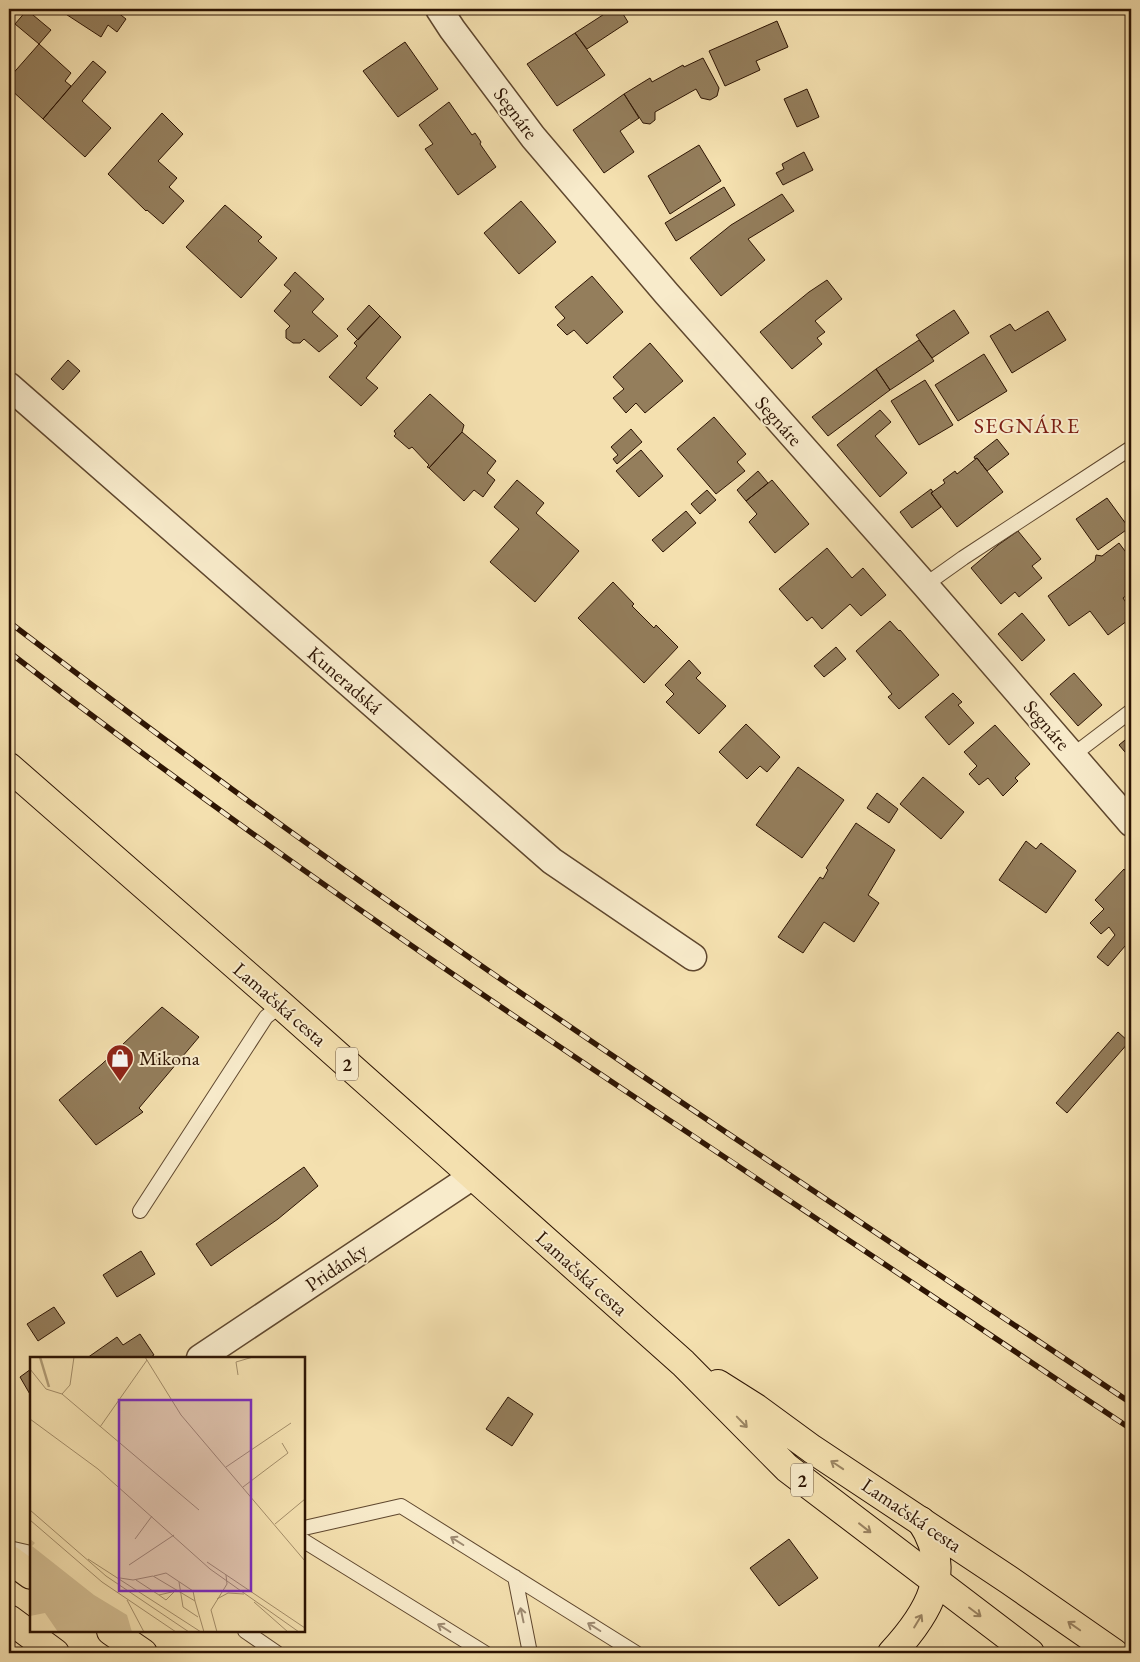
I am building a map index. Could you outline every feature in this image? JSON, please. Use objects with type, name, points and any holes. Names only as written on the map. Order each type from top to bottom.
[{"type":"main road","name":"Lamačská cesta","points":[[9,767],[281,1005],[683,1363],[786,1468],[1030,1653]]},
{"type":"main road","name":"Lamačská cesta","points":[[683,1363],[756,1408],[1114,1653]]},
{"type":"main road","points":[[892,1653],[918,1622],[936,1583],[937,1565],[935,1549],[930,1534],[921,1521]]},
{"type":"main road","points":[[9,1559],[30,1574]]},
{"type":"main road","points":[[9,1619],[55,1653]]},
{"type":"main road","points":[[112,1632],[143,1653]]},
{"type":"street","name":"Segnáre","points":[[439,9],[533,137],[667,294],[925,585],[1131,823]]},
{"type":"street","name":"Kuneradská","points":[[9,386],[552,861],[693,957]]},
{"type":"street","name":"Pridánky","points":[[202,1357],[473,1176]]},
{"type":"lane","points":[[925,585],[1131,448]]},
{"type":"lane","points":[[1073,755],[1131,711]]},
{"type":"lane","points":[[140,1210],[266,1016],[281,1005]]},
{"type":"lane","points":[[305,1528],[400,1506],[636,1653]]},
{"type":"lane","points":[[305,1542],[485,1653]]},
{"type":"lane","points":[[9,1548],[30,1553]]},
{"type":"lane","points":[[515,1577],[530,1653]]},
{"type":"lane","points":[[246,1632],[277,1653]]},
{"type":"building","points":[[58,9],[119,9],[117,12],[126,19],[117,32],[108,25],[101,37]]},
{"type":"building","points":[[612,9],[620,9],[628,22],[587,49],[575,33]]},
{"type":"building","points":[[27,10],[51,30],[39,44],[15,24]]},
{"type":"building","points":[[777,21],[788,47],[756,61],[760,70],[725,86],[709,51]]},
{"type":"building","points":[[575,33],[605,75],[557,106],[527,64]]},
{"type":"building","points":[[405,42],[438,89],[398,117],[363,71]]},
{"type":"building","points":[[39,44],[71,73],[65,81],[71,86],[43,119],[9,88],[9,78]]},
{"type":"building","points":[[703,58],[719,88],[717,96],[710,100],[701,98],[696,89],[655,112],[655,120],[650,124],[643,123],[624,94],[650,78],[652,82],[683,65],[684,67]]},
{"type":"building","points":[[93,61],[106,72],[82,101],[111,128],[85,157],[43,119]]},
{"type":"building","points":[[807,89],[819,117],[797,127],[784,99]]},
{"type":"building","points":[[624,94],[639,118],[620,131],[634,152],[604,173],[573,130]]},
{"type":"building","points":[[449,102],[472,135],[475,133],[481,142],[480,144],[496,167],[458,195],[425,149],[433,144],[419,125]]},
{"type":"building","points":[[162,113],[183,134],[158,161],[177,178],[169,187],[184,201],[163,224],[146,211],[108,174]]},
{"type":"building","points":[[699,145],[721,181],[670,214],[648,176]]},
{"type":"building","points":[[804,152],[813,170],[783,185],[776,173],[784,169],[782,164]]},
{"type":"building","points":[[724,187],[735,205],[676,241],[665,223]]},
{"type":"building","points":[[782,194],[794,211],[748,239],[765,260],[721,296],[690,258],[731,225]]},
{"type":"building","points":[[521,201],[556,242],[519,274],[484,233]]},
{"type":"building","points":[[225,205],[262,237],[258,241],[277,258],[241,298],[186,247]]},
{"type":"building","points":[[295,272],[324,299],[312,312],[338,336],[319,352],[304,339],[300,343],[293,343],[286,338],[286,330],[290,326],[274,311],[291,291],[284,285]]},
{"type":"building","points":[[592,276],[623,312],[587,344],[574,330],[567,335],[557,325],[565,318],[555,307]]},
{"type":"building","points":[[827,280],[842,299],[815,321],[825,332],[817,338],[822,344],[792,369],[760,332],[809,292]]},
{"type":"building","points":[[369,305],[380,316],[358,340],[347,329]]},
{"type":"building","points":[[954,310],[969,333],[932,358],[916,335]]},
{"type":"building","points":[[1048,311],[1066,340],[1012,373],[990,336],[1010,324],[1015,331]]},
{"type":"building","points":[[380,316],[401,337],[366,378],[378,388],[361,406],[329,377],[357,346],[354,343]]},
{"type":"building","points":[[919,340],[934,361],[890,390],[876,369]]},
{"type":"building","points":[[650,343],[683,381],[645,413],[636,403],[626,413],[613,398],[624,389],[613,377]]},
{"type":"building","points":[[984,354],[1007,391],[958,421],[935,385]]},
{"type":"building","points":[[68,360],[80,371],[63,390],[51,379]]},
{"type":"building","points":[[876,369],[890,390],[828,436],[812,417]]},
{"type":"building","points":[[925,380],[953,425],[919,445],[891,401]]},
{"type":"building","points":[[430,394],[464,425],[462,432],[429,468],[427,467],[429,465],[412,447],[409,449],[394,436],[396,434],[394,431]]},
{"type":"building","points":[[880,410],[891,422],[875,436],[907,473],[880,497],[837,445]]},
{"type":"building","points":[[714,417],[746,454],[737,462],[745,471],[716,494],[677,449]]},
{"type":"building","points":[[631,429],[642,442],[617,464],[613,459],[618,455],[611,447]]},
{"type":"building","points":[[462,432],[496,461],[487,473],[495,480],[483,497],[474,490],[464,501],[429,468]]},
{"type":"building","points":[[997,439],[1009,454],[987,471],[977,458],[975,459],[974,457]]},
{"type":"building","points":[[641,450],[663,476],[639,497],[616,471]]},
{"type":"building","points":[[977,458],[1003,492],[957,527],[931,493],[945,483],[943,480],[955,471],[957,474]]},
{"type":"building","points":[[758,471],[768,483],[746,501],[737,490]]},
{"type":"building","points":[[517,480],[544,503],[536,513],[579,551],[535,602],[490,562],[519,529],[494,507]]},
{"type":"building","points":[[772,480],[809,524],[775,553],[749,522],[757,514],[746,501]]},
{"type":"building","points":[[931,489],[933,492],[931,493],[941,507],[912,528],[900,512]]},
{"type":"building","points":[[707,490],[716,500],[700,514],[691,504]]},
{"type":"building","points":[[1107,498],[1129,528],[1098,550],[1076,519]]},
{"type":"building","points":[[686,511],[696,523],[663,552],[652,540]]},
{"type":"building","points":[[1018,531],[1041,559],[1032,566],[1042,578],[1019,597],[1015,592],[1001,604],[971,568]]},
{"type":"building","points":[[1119,543],[1131,559],[1131,592],[1123,598],[1131,610],[1131,618],[1108,635],[1090,611],[1069,626],[1048,596],[1095,561],[1096,555],[1102,556]]},
{"type":"building","points":[[827,548],[852,578],[863,568],[886,595],[861,616],[850,604],[822,629],[812,617],[807,621],[779,589]]},
{"type":"building","points":[[613,582],[634,604],[632,606],[654,628],[656,625],[678,647],[644,683],[578,618]]},
{"type":"building","points":[[1022,613],[1045,640],[1022,661],[998,634]]},
{"type":"building","points":[[890,621],[939,675],[899,709],[888,697],[892,694],[856,651]]},
{"type":"building","points":[[836,647],[846,659],[824,677],[814,666]]},
{"type":"building","points":[[689,660],[701,673],[696,678],[726,706],[699,734],[666,702],[674,694],[665,685]]},
{"type":"building","points":[[1074,673],[1102,705],[1078,726],[1050,694]]},
{"type":"building","points":[[953,693],[962,702],[958,705],[974,723],[949,745],[925,717]]},
{"type":"building","points":[[746,724],[780,757],[767,772],[760,766],[747,779],[719,752]]},
{"type":"building","points":[[995,725],[1030,764],[1015,778],[1018,781],[1003,796],[988,778],[979,785],[969,774],[977,766],[964,752]]},
{"type":"building","points":[[1131,735],[1131,759],[1119,745]]},
{"type":"building","points":[[798,767],[844,800],[802,858],[756,825]]},
{"type":"building","points":[[923,777],[964,812],[941,839],[900,804]]},
{"type":"building","points":[[877,793],[898,809],[889,823],[867,808]]},
{"type":"building","points":[[856,823],[895,850],[868,895],[879,903],[854,942],[824,922],[803,953],[778,937],[820,877],[823,879],[828,870],[826,868]]},
{"type":"building","points":[[1026,841],[1036,849],[1041,843],[1076,871],[1046,913],[999,880]]},
{"type":"building","points":[[1124,869],[1131,878],[1131,939],[1108,966],[1097,957],[1115,935],[1109,927],[1101,934],[1090,923],[1104,909],[1095,900]]},
{"type":"building","name":"Mikona","points":[[162,1007],[199,1037],[139,1108],[143,1112],[96,1145],[59,1100],[102,1064]]},
{"type":"building","points":[[1118,1032],[1129,1042],[1067,1113],[1056,1103]]},
{"type":"building","points":[[304,1167],[318,1186],[278,1219],[211,1266],[196,1244]]},
{"type":"building","points":[[141,1251],[155,1274],[117,1297],[103,1275]]},
{"type":"building","points":[[54,1307],[65,1323],[38,1341],[27,1324]]},
{"type":"building","points":[[140,1334],[154,1355],[151,1357],[88,1357],[117,1337],[123,1345]]},
{"type":"building","points":[[30,1370],[30,1394],[20,1377]]},
{"type":"building","points":[[508,1397],[533,1414],[512,1446],[486,1429]]},
{"type":"building","points":[[789,1539],[818,1578],[779,1606],[750,1568]]},
{"type":"railway","points":[[9,622],[256,807],[438,936],[734,1138],[1131,1403]]},
{"type":"railway","points":[[9,652],[254,835],[421,952],[1131,1429]]},
{"type":"place","name":"Mikona","points":[[120,1082]]},
{"type":"district","name":"SEGNÁRE","points":[[1027,425]]}]
